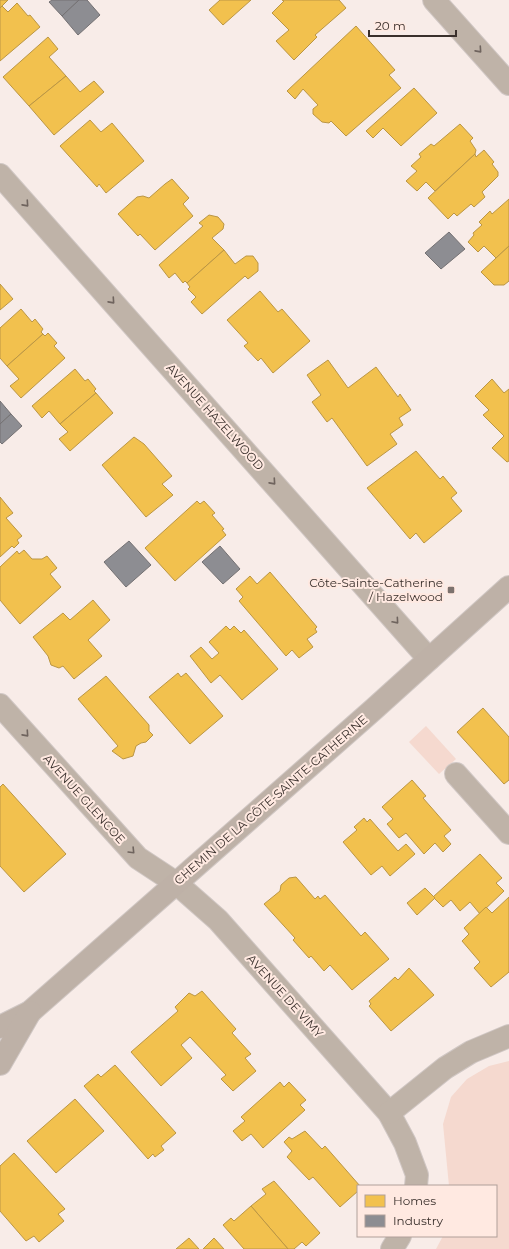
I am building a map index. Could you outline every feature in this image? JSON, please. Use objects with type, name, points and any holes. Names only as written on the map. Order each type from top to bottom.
[{"type":"main road","name":"CHEMIN DE LA CÔTE-SAINTE-CATHERINE","points":[[0,1027],[30,1012],[374,709],[509,587]]},
{"type":"main road","name":"CHEMIN DE LA CÔTE-SAINTE-CATHERINE","points":[[0,1064],[30,1012]]},
{"type":"street","points":[[434,0],[509,84]]},
{"type":"street","name":"AVENUE HAZELWOOD","points":[[0,175],[429,659]]},
{"type":"street","name":"AVENUE GLENCOE","points":[[0,705],[138,858],[176,883]]},
{"type":"street","points":[[456,774],[509,833]]},
{"type":"street","name":"AVENUE DE VIMY","points":[[176,883],[218,920],[389,1113],[408,1149],[417,1175],[416,1185]]},
{"type":"street","points":[[389,1113],[445,1068],[472,1052],[509,1036]]},
{"type":"street","points":[[392,1249],[399,1237]]},
{"type":"shaded area","points":[[426,726],[456,759],[439,774],[409,742]]},
{"type":"shaded area","points":[[509,1061],[509,1249],[436,1249],[442,1237],[497,1237],[497,1185],[449,1185],[443,1124],[451,1097],[467,1079],[489,1066]]},
{"type":"building: Homes","points":[[0,0],[8,0],[0,8]]},
{"type":"building: Homes","points":[[220,0],[251,0],[223,25],[209,10]]},
{"type":"building: Homes","points":[[282,0],[339,0],[346,8],[315,35],[317,37],[294,60],[276,41],[289,30],[272,13],[284,1]]},
{"type":"building: Homes","points":[[17,3],[40,27],[0,61],[0,8],[2,6],[8,12]]},
{"type":"building: Homes","points":[[356,26],[395,70],[389,75],[401,88],[346,136],[331,121],[329,123],[322,122],[313,114],[313,109],[318,105],[303,89],[295,99],[287,91]]},
{"type":"building: Homes","points":[[48,37],[58,49],[49,57],[66,76],[29,106],[3,77]]},
{"type":"building: Homes","points":[[66,76],[80,92],[94,81],[104,92],[54,135],[29,106]]},
{"type":"building: Homes","points":[[414,88],[437,113],[401,146],[383,128],[373,138],[366,131]]},
{"type":"building: Homes","points":[[90,120],[101,132],[112,123],[144,161],[106,193],[99,184],[97,187],[60,146]]},
{"type":"building: Homes","points":[[460,124],[473,138],[470,141],[476,150],[475,154],[435,191],[426,182],[417,191],[406,181],[417,171],[411,166],[421,157],[419,154],[431,144],[434,146]]},
{"type":"building: Homes","points":[[484,150],[494,162],[492,164],[498,172],[498,176],[482,192],[485,197],[474,207],[471,204],[457,216],[454,213],[448,219],[428,198],[475,154],[476,157]]},
{"type":"building: Homes","points":[[172,179],[189,198],[183,204],[193,216],[155,250],[140,234],[138,236],[118,214],[137,197],[143,196],[149,198]]},
{"type":"building: Homes","points":[[509,199],[509,246],[496,258],[484,246],[478,252],[468,242],[474,235],[473,233],[482,225],[479,222],[490,211],[492,214]]},
{"type":"building: Homes","points":[[209,215],[218,217],[224,224],[223,229],[212,238],[224,250],[187,283],[185,281],[183,283],[175,273],[169,278],[159,265],[203,226],[199,223]]},
{"type":"building: Homes","points":[[509,246],[509,281],[504,285],[494,285],[481,272]]},
{"type":"building: Homes","points":[[224,250],[235,264],[246,256],[253,256],[258,263],[258,271],[248,279],[245,276],[202,314],[191,302],[196,297],[188,289],[190,287],[187,283]]},
{"type":"building: Homes","points":[[0,284],[13,299],[0,310]]},
{"type":"building: Homes","points":[[260,291],[278,312],[282,309],[310,341],[273,373],[261,358],[258,361],[244,346],[248,343],[227,320]]},
{"type":"building: Homes","points":[[21,309],[32,322],[35,319],[43,329],[41,332],[43,334],[7,366],[0,358],[0,328]]},
{"type":"building: Homes","points":[[48,333],[57,343],[54,346],[65,358],[21,398],[10,386],[19,379],[7,366],[43,334],[45,336]]},
{"type":"building: Homes","points":[[328,360],[348,388],[376,367],[398,397],[400,394],[411,410],[399,418],[403,425],[390,434],[397,444],[367,466],[332,418],[327,422],[312,402],[321,395],[307,375]]},
{"type":"building: Homes","points":[[75,369],[85,381],[88,379],[96,389],[94,391],[96,393],[60,424],[49,411],[42,418],[32,406]]},
{"type":"building: Homes","points":[[492,379],[504,393],[509,389],[509,461],[507,462],[492,448],[504,436],[483,415],[489,410],[475,396]]},
{"type":"building: Homes","points":[[96,393],[113,413],[70,451],[59,439],[68,432],[60,424]]},
{"type":"building: Homes","points":[[134,437],[144,444],[172,476],[162,484],[173,495],[146,517],[102,465]]},
{"type":"building: Homes","points":[[416,451],[440,479],[443,476],[457,493],[451,498],[462,511],[424,543],[416,533],[410,539],[367,488]]},
{"type":"building: Homes","points":[[0,497],[13,513],[6,518],[22,536],[17,540],[19,543],[14,548],[12,546],[0,557]]},
{"type":"building: Homes","points":[[197,501],[200,504],[204,501],[215,513],[212,515],[224,529],[222,530],[226,535],[175,581],[145,548]]},
{"type":"building: Homes","points":[[24,550],[32,559],[42,559],[47,556],[57,568],[50,574],[61,587],[20,624],[0,600],[0,567],[17,551],[19,554]]},
{"type":"building: Homes","points":[[270,572],[317,627],[315,629],[317,632],[307,639],[313,647],[299,658],[292,650],[286,656],[239,601],[243,597],[236,589],[250,576],[257,584]]},
{"type":"building: Homes","points":[[93,600],[110,620],[88,640],[102,656],[74,679],[63,666],[59,668],[51,665],[48,656],[33,637],[63,613],[70,620]]},
{"type":"building: Homes","points":[[226,626],[230,630],[234,626],[241,633],[244,630],[278,669],[242,700],[220,675],[211,683],[190,656],[201,647],[212,659],[219,653],[209,642]]},
{"type":"building: Homes","points":[[178,673],[181,677],[186,673],[223,716],[190,744],[149,697]]},
{"type":"building: Homes","points":[[106,676],[149,725],[149,731],[153,735],[146,742],[136,746],[133,756],[123,759],[112,751],[118,746],[78,699]]},
{"type":"building: Homes","points":[[483,708],[509,737],[509,780],[504,784],[457,732]]},
{"type":"building: Homes","points":[[412,780],[426,796],[423,798],[451,830],[444,836],[451,844],[443,852],[435,843],[424,854],[406,833],[399,838],[387,824],[393,819],[382,807]]},
{"type":"building: Homes","points":[[3,784],[66,854],[24,892],[0,866],[0,787]]},
{"type":"building: Homes","points":[[364,818],[367,822],[370,819],[398,851],[406,844],[415,854],[390,876],[382,866],[371,875],[343,842],[357,830],[354,827]]},
{"type":"building: Homes","points":[[480,854],[502,878],[496,883],[504,891],[480,914],[470,902],[460,911],[451,900],[443,907],[433,897]]},
{"type":"building: Homes","points":[[296,877],[315,899],[318,896],[320,899],[325,895],[361,936],[365,932],[389,959],[352,990],[330,965],[324,971],[311,956],[309,958],[293,940],[295,938],[264,904],[280,891],[281,885],[289,878]]},
{"type":"building: Homes","points":[[425,888],[435,898],[417,915],[407,903]]},
{"type":"building: Homes","points":[[509,897],[509,972],[491,987],[474,968],[480,962],[462,941],[469,934],[464,928],[486,907],[492,913]]},
{"type":"building: Homes","points":[[409,968],[434,995],[391,1031],[369,1006],[371,1004],[369,1001],[395,977],[398,980]]},
{"type":"building: Homes","points":[[202,991],[236,1029],[232,1033],[251,1054],[245,1058],[256,1071],[233,1091],[221,1079],[226,1075],[190,1037],[181,1045],[192,1058],[161,1086],[131,1052],[178,1011],[175,1007],[189,993],[195,996]]},
{"type":"building: Homes","points":[[115,1065],[176,1133],[161,1146],[164,1150],[155,1157],[153,1154],[148,1159],[84,1086],[98,1074],[101,1077]]},
{"type":"building: Homes","points":[[280,1082],[284,1087],[289,1082],[306,1100],[300,1105],[305,1110],[263,1148],[251,1134],[242,1141],[233,1131],[245,1121],[241,1117]]},
{"type":"building: Homes","points":[[75,1099],[104,1131],[56,1173],[27,1141]]},
{"type":"building: Homes","points":[[305,1131],[322,1149],[325,1146],[359,1185],[357,1185],[357,1192],[340,1207],[313,1177],[309,1180],[287,1157],[292,1151],[284,1142],[289,1137],[292,1139]]},
{"type":"building: Homes","points":[[14,1153],[65,1209],[58,1214],[64,1221],[39,1242],[34,1236],[26,1241],[0,1211],[0,1166]]},
{"type":"building: Homes","points":[[274,1181],[320,1233],[306,1246],[302,1242],[294,1249],[288,1249],[251,1206],[266,1194],[262,1189]]},
{"type":"building: Homes","points":[[251,1206],[288,1249],[244,1249],[223,1225],[231,1218],[234,1221]]},
{"type":"building: Homes","points":[[189,1238],[199,1249],[176,1249]]},
{"type":"building: Homes","points":[[214,1238],[224,1249],[203,1249]]},
{"type":"building: Industry","points":[[52,0],[79,0],[62,16],[49,2]]},
{"type":"building: Industry","points":[[79,0],[87,0],[100,15],[78,35],[62,16]]},
{"type":"building: Industry","points":[[449,232],[465,249],[441,269],[425,253]]},
{"type":"building: Industry","points":[[0,401],[11,414],[0,424]]},
{"type":"building: Industry","points":[[11,414],[22,426],[2,444],[0,442],[0,424]]},
{"type":"building: Industry","points":[[129,541],[151,565],[126,587],[104,562]]},
{"type":"building: Industry","points":[[220,546],[240,569],[223,584],[202,562]]},
{"type":"place","name":"Côte-Sainte-Catherine / Hazelwood","points":[[451,590]]}]
